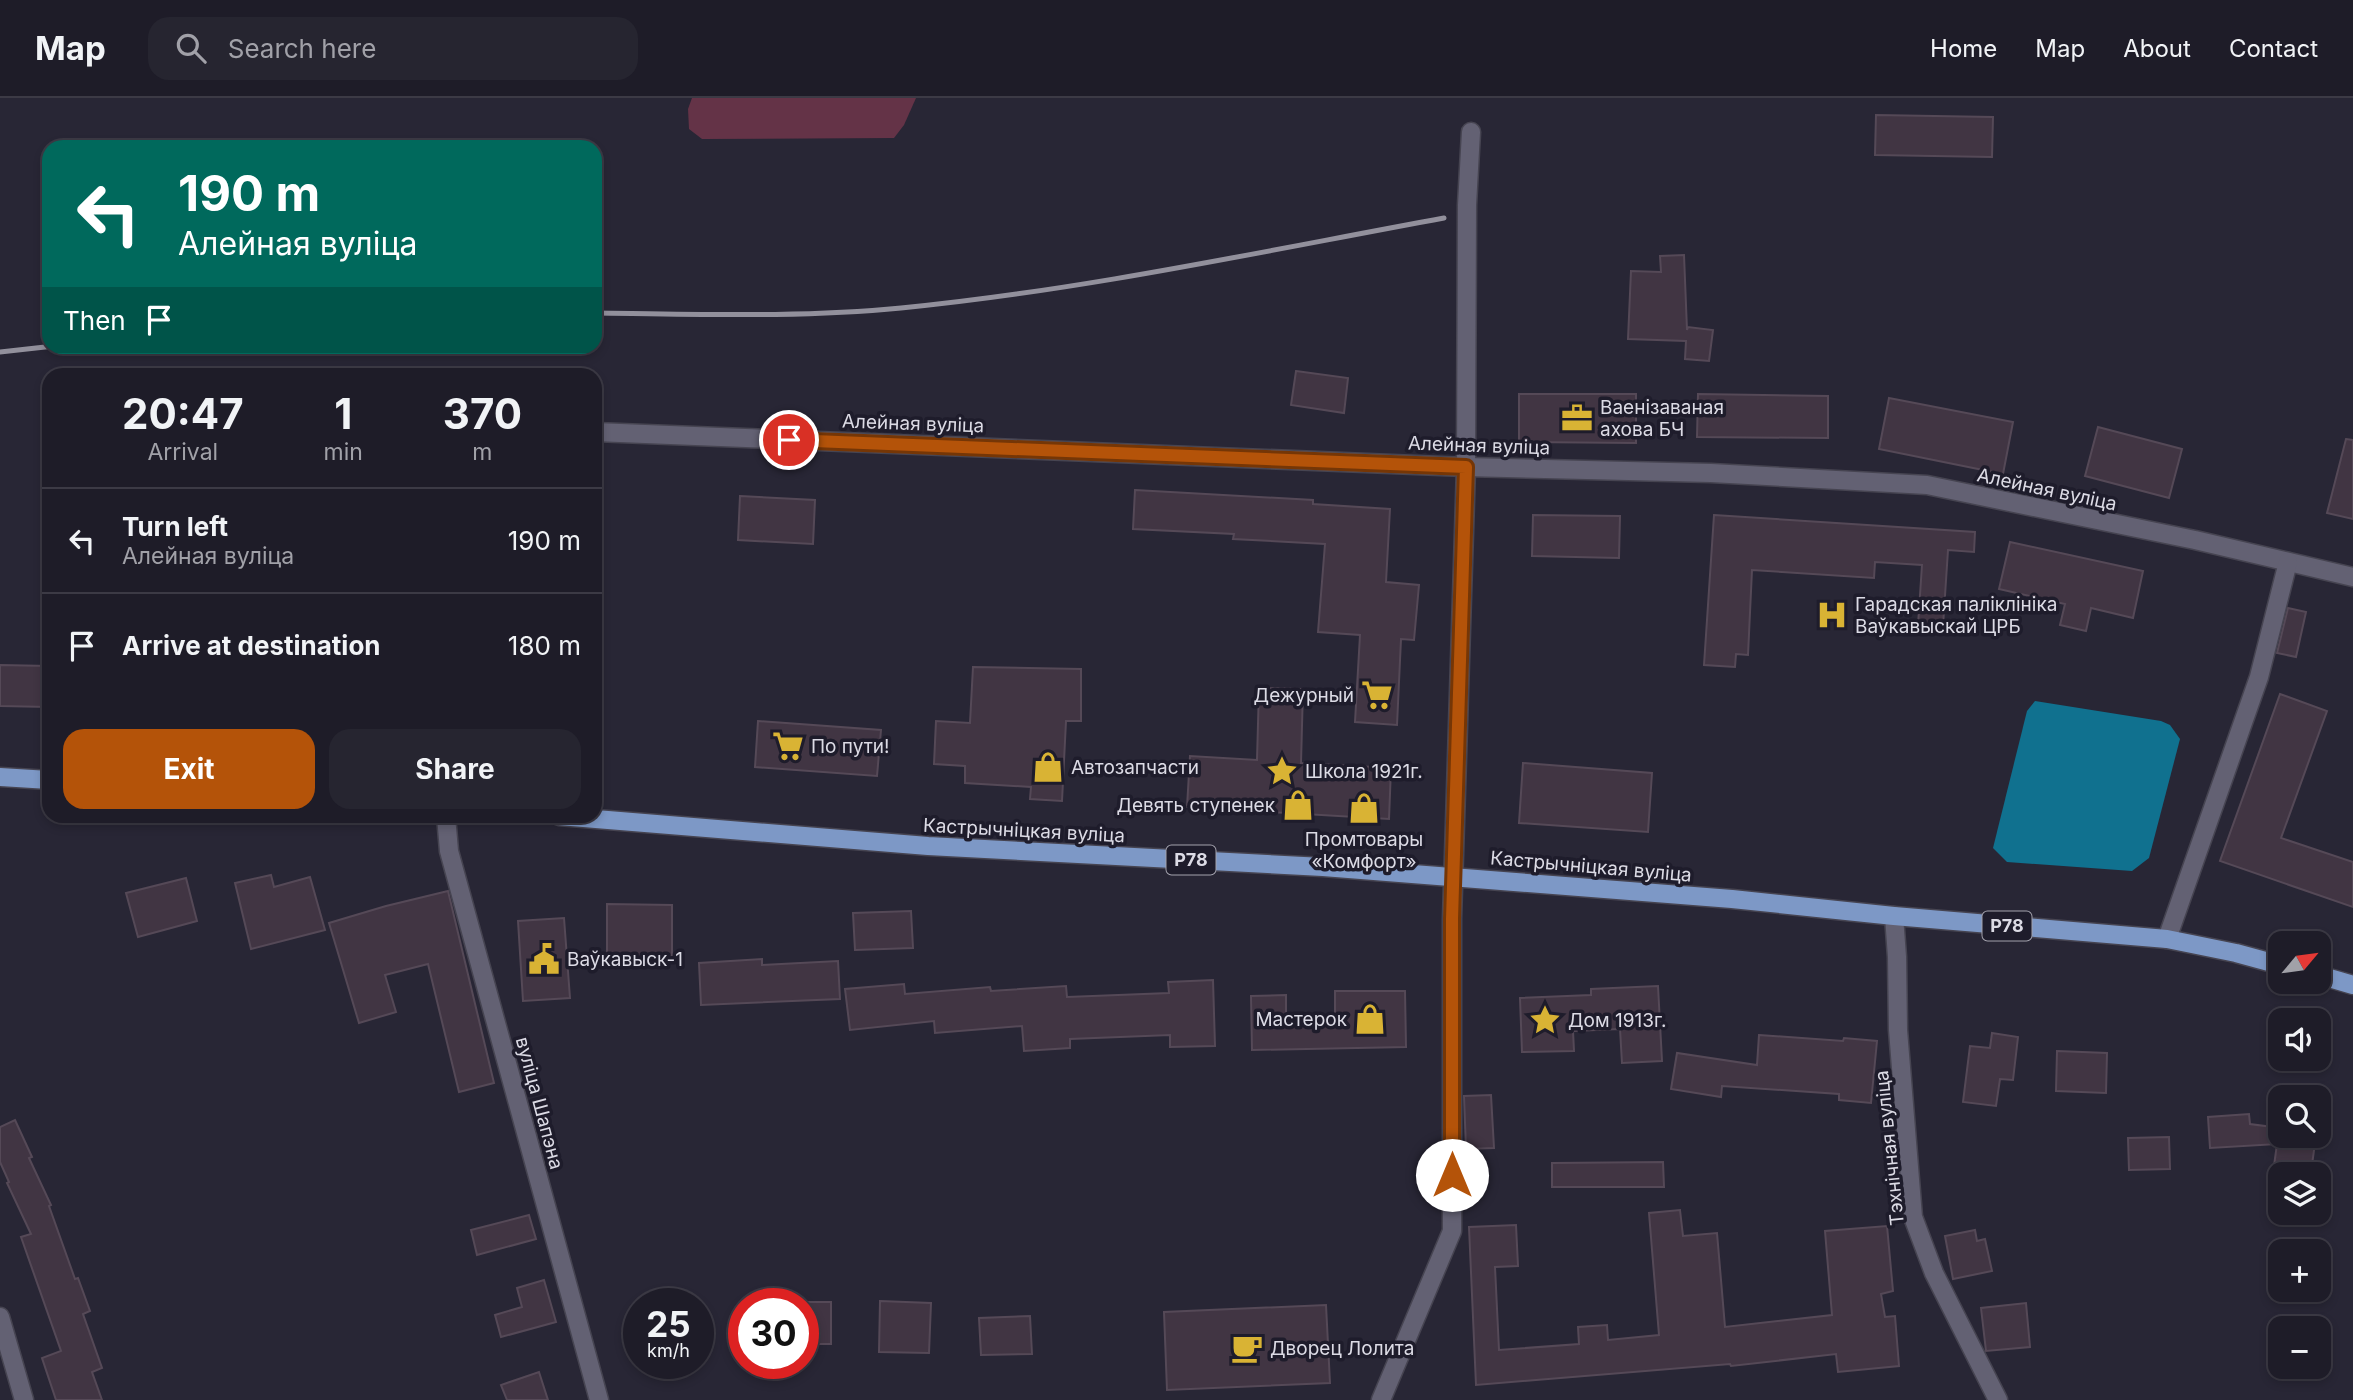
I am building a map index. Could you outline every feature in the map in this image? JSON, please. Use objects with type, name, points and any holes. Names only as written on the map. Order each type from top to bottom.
[{"type":"main road","points":[[0,777],[42,780]]},
{"type":"main road","name":"Кастрычніцкая вуліца","points":[[602,819],[928,846],[1454,876],[1732,899],[2166,939],[2268,962]]},
{"type":"main road","points":[[2331,979],[2353,985]]},
{"type":"street","points":[[1381,1400],[1452,1231],[1454,876],[1466,467],[1467,205],[1471,132]]},
{"type":"street","name":"Алейная вуліца","points":[[602,432],[1466,467],[1711,473],[1927,485],[2195,540],[2353,577]]},
{"type":"street","points":[[2166,939],[2259,677],[2288,562]]},
{"type":"street","name":"вуліца Шапэна","points":[[447,823],[449,851],[599,1400]]},
{"type":"street","name":"Тэхнічная вуліца","points":[[1894,916],[1898,957],[1898,1030],[1913,1217],[1934,1273],[1998,1400]]},
{"type":"street","points":[[0,1317],[23,1400]]},
{"type":"shaded area","points":[[692,98],[916,98],[904,125],[894,138],[702,139],[689,129],[688,109]]},
{"type":"water","points":[[2035,701],[2161,721],[2170,725],[2180,739],[2149,858],[2132,871],[2007,862],[1993,848],[2027,711]]},
{"type":"building","points":[[1876,115],[1993,117],[1992,157],[1875,155]]},
{"type":"building","points":[[1684,255],[1687,330],[1688,327],[1713,330],[1709,361],[1685,359],[1686,341],[1628,339],[1631,271],[1661,272],[1660,256]]},
{"type":"building","points":[[1296,371],[1348,378],[1344,413],[1291,405]]},
{"type":"building","name":"Ваенізаваная ахова БЧ","points":[[1519,394],[1636,394],[1636,443],[1519,442]]},
{"type":"building","points":[[1698,394],[1828,396],[1828,438],[1697,437]]},
{"type":"building","points":[[1889,398],[2013,422],[2003,474],[1879,449]]},
{"type":"building","points":[[2098,427],[2182,449],[2169,498],[2085,476]]},
{"type":"building","points":[[2346,439],[2353,440],[2353,519],[2327,513]]},
{"type":"building","points":[[1135,490],[1313,500],[1313,504],[1390,509],[1386,582],[1419,585],[1414,640],[1401,639],[1397,725],[1355,722],[1360,635],[1318,632],[1325,544],[1233,539],[1234,534],[1133,529]]},
{"type":"building","points":[[740,496],[815,500],[813,544],[738,540]]},
{"type":"building","points":[[1533,515],[1620,516],[1619,558],[1532,556]]},
{"type":"building","points":[[1714,515],[1975,532],[1974,552],[1948,550],[1943,626],[1918,625],[1922,565],[1875,562],[1874,578],[1752,570],[1748,655],[1736,654],[1735,667],[1704,665]]},
{"type":"building","points":[[2010,542],[2143,571],[2133,618],[2091,608],[2086,631],[2060,625],[2065,604],[1999,589]]},
{"type":"building","points":[[2288,608],[2306,612],[2296,657],[2277,653]]},
{"type":"building","points":[[0,665],[42,666],[42,707],[0,706]]},
{"type":"building","points":[[973,667],[1081,669],[1081,721],[1066,721],[1062,801],[1030,799],[1031,787],[965,783],[965,766],[934,764],[936,721],[970,723]]},
{"type":"building","points":[[1259,688],[1303,689],[1301,763],[1391,768],[1389,819],[1187,807],[1190,756],[1257,760]]},
{"type":"building","points":[[2280,694],[2327,711],[2281,838],[2353,862],[2353,907],[2220,861]]},
{"type":"building","points":[[758,721],[881,730],[877,776],[755,767]]},
{"type":"building","points":[[1523,763],[1652,773],[1648,832],[1519,823]]},
{"type":"building","points":[[271,875],[274,887],[310,877],[325,930],[251,949],[235,883]]},
{"type":"building","points":[[186,878],[197,921],[138,937],[126,893]]},
{"type":"building","points":[[448,891],[494,1083],[459,1092],[428,964],[385,975],[396,1012],[359,1023],[329,923]]},
{"type":"building","points":[[607,904],[672,905],[672,961],[607,961]]},
{"type":"building","points":[[911,911],[913,948],[855,950],[853,913]]},
{"type":"building","name":"Ваўкавыск-1","points":[[564,918],[570,998],[523,1001],[518,921]]},
{"type":"building","points":[[762,959],[762,965],[838,961],[840,999],[701,1005],[699,963]]},
{"type":"building","points":[[1213,980],[1215,1046],[1170,1047],[1170,1035],[1070,1039],[1070,1048],[1024,1051],[1022,1026],[935,1033],[934,1021],[850,1030],[845,989],[904,984],[905,994],[990,987],[991,991],[1066,986],[1067,997],[1169,993],[1168,982]]},
{"type":"building","points":[[1658,986],[1662,1061],[1622,1063],[1620,1029],[1573,1031],[1574,1051],[1522,1052],[1520,998],[1591,995],[1591,989]]},
{"type":"building","points":[[1335,991],[1405,991],[1406,1047],[1252,1050],[1251,996],[1286,995],[1286,1017],[1335,1017]]},
{"type":"building","points":[[1992,1033],[2018,1037],[2013,1080],[2000,1079],[1996,1106],[1963,1102],[1970,1046],[1990,1048]]},
{"type":"building","points":[[1759,1035],[1877,1041],[1871,1103],[1839,1100],[1839,1094],[1722,1086],[1721,1097],[1671,1089],[1677,1053],[1757,1065]]},
{"type":"building","points":[[2057,1051],[2107,1053],[2106,1093],[2056,1091]]},
{"type":"building","points":[[1491,1095],[1494,1148],[1466,1149],[1464,1096]]},
{"type":"building","points":[[2249,1114],[2250,1124],[2268,1126],[2268,1145],[2210,1148],[2208,1117]]},
{"type":"building","points":[[15,1120],[51,1205],[49,1206],[75,1279],[78,1278],[90,1311],[83,1314],[102,1368],[92,1372],[102,1400],[56,1400],[42,1358],[61,1351],[21,1237],[31,1234],[0,1162],[0,1127]]},
{"type":"building","points":[[2169,1137],[2170,1169],[2129,1170],[2128,1138]]},
{"type":"building","points":[[2276,1148],[2314,1148],[2312,1162],[2275,1162]]},
{"type":"building","points":[[1663,1162],[1664,1187],[1552,1187],[1552,1163]]},
{"type":"building","points":[[1680,1210],[1683,1236],[1717,1233],[1725,1327],[1832,1315],[1825,1231],[1887,1226],[1893,1291],[1881,1294],[1885,1317],[1895,1316],[1899,1366],[1838,1372],[1836,1354],[1731,1366],[1476,1385],[1469,1227],[1516,1225],[1518,1266],[1495,1267],[1499,1350],[1579,1344],[1578,1327],[1607,1325],[1608,1340],[1659,1335],[1649,1213]]},
{"type":"building","points":[[529,1215],[536,1239],[477,1255],[471,1230]]},
{"type":"building","points":[[1975,1230],[1977,1241],[1985,1239],[1992,1271],[1953,1279],[1945,1236]]},
{"type":"building","points":[[544,1280],[556,1322],[501,1337],[495,1315],[522,1307],[517,1288]]},
{"type":"building","points":[[880,1301],[931,1303],[929,1353],[879,1352]]},
{"type":"building","points":[[819,1302],[831,1302],[831,1344],[819,1344]]},
{"type":"building","points":[[2026,1303],[2030,1347],[1986,1351],[1981,1308]]},
{"type":"building","name":"Дворец Лолита","points":[[1326,1305],[1330,1383],[1167,1390],[1164,1312]]},
{"type":"building","points":[[1030,1316],[1032,1354],[981,1355],[979,1318]]},
{"type":"building","points":[[539,1372],[548,1400],[507,1400],[501,1385]]},
{"type":"railway","points":[[602,313],[787,314],[901,308],[1106,280],[1444,218]]},
{"type":"railway","points":[[0,352],[42,347]]},
{"type":"place","name":"Ваенізаваная ахова БЧ","points":[[1577,418]]},
{"type":"place","name":"Гарадская паліклініка Ваўкавыскай ЦРБ","points":[[1832,615]]},
{"type":"place","name":"Дежурный","points":[[1377,695]]},
{"type":"place","name":"По пути!","points":[[788,746]]},
{"type":"place","name":"Автозапчасти","points":[[1048,767]]},
{"type":"place","name":"Школа 1921г.","points":[[1282,771]]},
{"type":"place","name":"Девять ступенек","points":[[1298,805]]},
{"type":"place","name":"Промтовары «Комфорт»","points":[[1364,808]]},
{"type":"place","name":"Ваўкавыск-1","points":[[544,959]]},
{"type":"place","name":"Мастерок","points":[[1370,1019]]},
{"type":"place","name":"Дом 1913г.","points":[[1545,1020]]},
{"type":"place","name":"Дворец Лолита","points":[[1247,1348]]},
{"type":"route","points":[[789,440],[1466,467],[1452,919],[1452,1175]]}]
